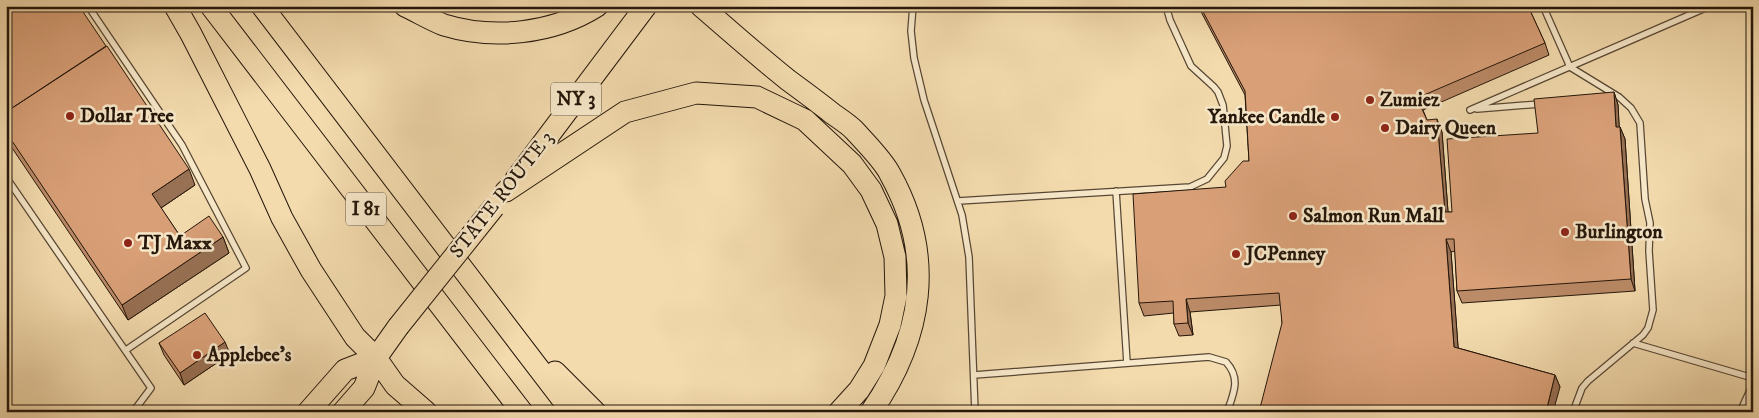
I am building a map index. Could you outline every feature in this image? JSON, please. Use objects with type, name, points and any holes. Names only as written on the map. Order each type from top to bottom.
[{"type":"highway","points":[[175,6],[196,42],[260,168],[282,218],[311,270],[355,337],[376,358],[395,385],[426,412]]},
{"type":"highway","name":"I 81","points":[[211,6],[522,412]]},
{"type":"highway","name":"I 81","points":[[262,6],[572,412]]},
{"type":"highway","points":[[405,6],[443,24],[486,34],[530,31],[581,17],[597,6]]},
{"type":"highway","name":"STATE ROUTE 3","points":[[376,358],[398,327],[500,199],[646,6]]},
{"type":"highway","points":[[702,6],[786,78],[853,129],[890,173],[905,206],[913,228],[919,276],[917,308],[906,346],[884,393],[870,412]]},
{"type":"highway","points":[[500,199],[625,112],[696,93],[757,97],[805,120],[852,164],[871,190],[887,224],[895,257],[896,296],[890,324],[874,366],[860,390],[839,412]]},
{"type":"highway","points":[[507,328],[595,412]]},
{"type":"highway","points":[[308,412],[345,370],[376,358]]},
{"type":"highway","name":"NY 3","points":[[343,412],[364,388],[376,358]]},
{"type":"lane","points":[[88,6],[182,145],[246,268],[126,350]]},
{"type":"lane","points":[[913,6],[911,32],[914,58],[924,100],[962,215],[970,257],[975,412]]},
{"type":"lane","points":[[958,201],[1190,187],[1207,179],[1220,164],[1226,152],[1223,105],[1214,87],[1191,66],[1170,20],[1166,6]]},
{"type":"lane","points":[[1543,6],[1570,67],[1619,97],[1631,108],[1640,123],[1645,198],[1650,225],[1649,251],[1653,310],[1648,328],[1643,335],[1582,388],[1573,412]]},
{"type":"lane","points":[[1544,103],[1470,110],[1710,6]]},
{"type":"lane","points":[[1610,97],[1619,97]]},
{"type":"lane","points":[[6,177],[152,388],[133,412]]},
{"type":"lane","points":[[1116,191],[1127,363]]},
{"type":"lane","points":[[1633,343],[1753,378]]},
{"type":"lane","points":[[974,375],[1209,357],[1226,362],[1234,372],[1236,383],[1227,412]]},
{"type":"lane","points":[[1740,412],[1753,384]]},
{"type":"building","points":[[18,6],[79,6],[106,46],[6,112],[6,14]]},
{"type":"building","name":"Salmon Run Mall","points":[[1200,6],[1528,6],[1545,43],[1417,98],[1427,120],[1437,119],[1445,212],[1452,212],[1447,139],[1538,133],[1534,99],[1614,92],[1616,127],[1620,127],[1631,279],[1457,291],[1454,239],[1446,239],[1454,347],[1555,375],[1546,412],[1259,412],[1282,323],[1279,293],[1186,299],[1188,323],[1174,324],[1173,301],[1139,303],[1133,194],[1226,187],[1225,181],[1243,161],[1249,161],[1245,91]]},
{"type":"building","points":[[107,46],[189,169],[152,194],[180,236],[209,216],[223,237],[122,305],[6,132],[6,112]]},
{"type":"building","name":"Applebee's","points":[[205,313],[225,342],[180,373],[159,343]]},
{"type":"place","name":"Zumiez","points":[[1370,100]]},
{"type":"place","name":"Dollar Tree","points":[[70,116]]},
{"type":"place","name":"Yankee Candle","points":[[1335,117]]},
{"type":"place","name":"Dairy Queen","points":[[1385,128]]},
{"type":"place","name":"Salmon Run Mall","points":[[1293,216]]},
{"type":"place","name":"Burlington","points":[[1565,232]]},
{"type":"place","name":"TJ Maxx","points":[[128,243]]},
{"type":"place","name":"JCPenney","points":[[1236,254]]},
{"type":"place","name":"Applebee's","points":[[197,355]]}]
